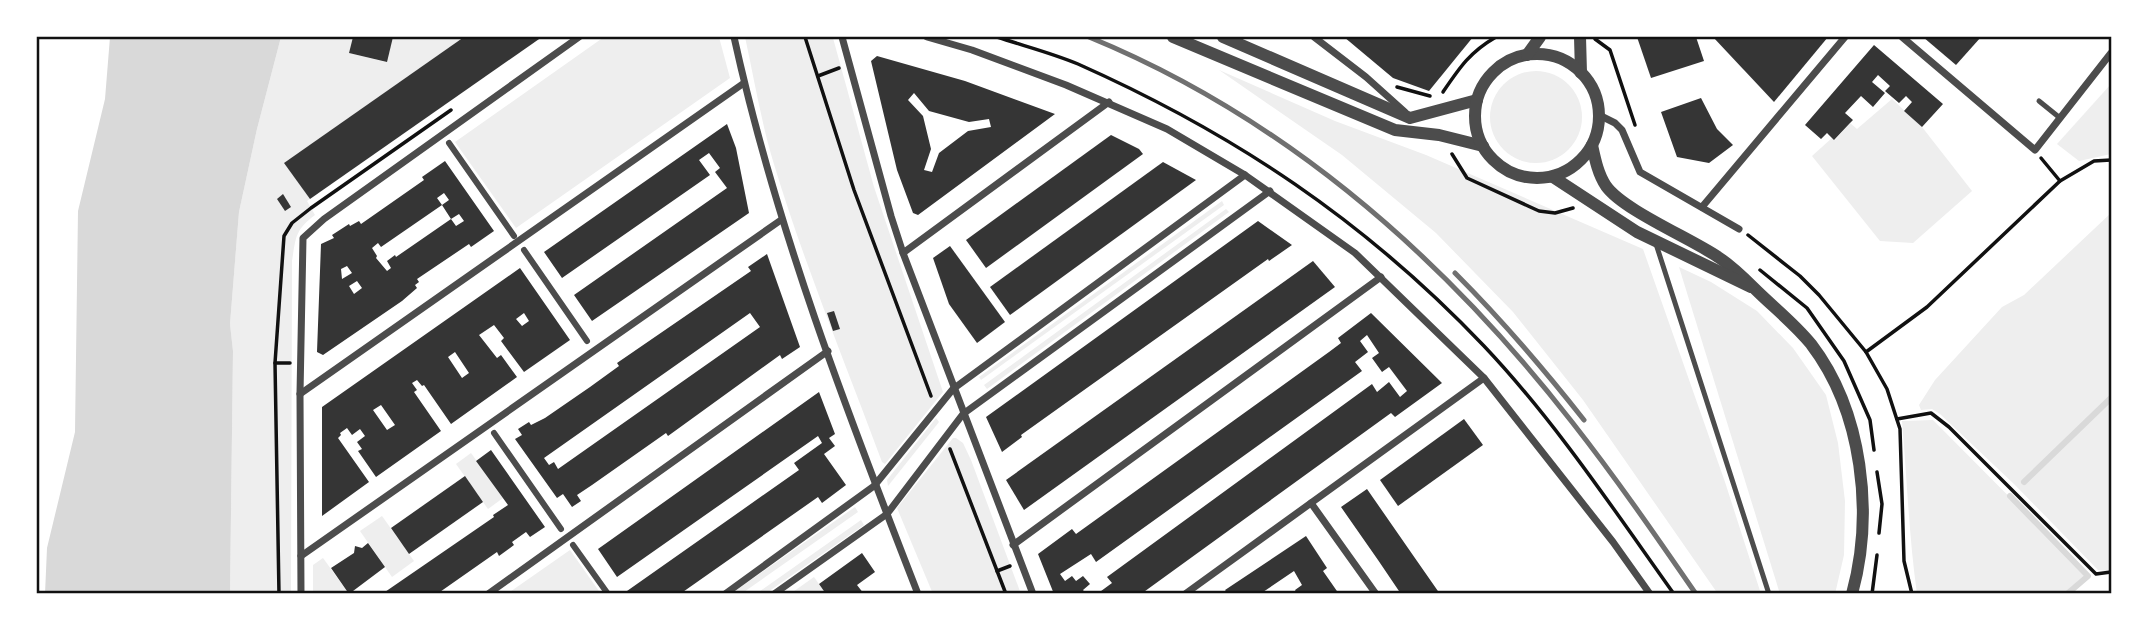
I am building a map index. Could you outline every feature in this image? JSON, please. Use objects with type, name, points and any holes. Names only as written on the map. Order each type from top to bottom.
[{"type":"street","points":[[301,594],[301,253],[306,233],[579,37]]},
{"type":"street","points":[[734,37],[781,220],[874,486],[918,594]]},
{"type":"street","points":[[842,37],[891,216],[953,389],[1033,594]]},
{"type":"street","points":[[927,37],[972,50],[1110,102],[1167,129],[1245,175],[1355,253],[1484,378],[1613,542],[1650,594]]},
{"type":"street","points":[[1173,37],[1395,130],[1439,135],[1483,146]]},
{"type":"street","points":[[1223,37],[1410,117],[1477,100]]},
{"type":"street","points":[[1314,37],[1366,77],[1410,117]]},
{"type":"street","points":[[1527,55],[1540,37]]},
{"type":"street","points":[[1580,37],[1581,73]]},
{"type":"street","points":[[1702,207],[1845,37]]},
{"type":"street","points":[[1902,37],[2035,150],[2111,53]]},
{"type":"street","points":[[1527,55],[1546,55],[1565,61],[1591,85],[1599,115],[1597,131],[1581,160],[1553,177],[1534,178],[1511,172],[1492,159],[1477,132],[1477,100],[1484,84],[1495,70],[1510,60],[1527,55]]},
{"type":"street","points":[[300,394],[744,83]]},
{"type":"street","points":[[904,253],[1110,102]]},
{"type":"street","points":[[1599,115],[1622,130],[1640,172],[1739,229]]},
{"type":"street","points":[[449,143],[514,236]]},
{"type":"street","points":[[1591,145],[1602,179],[1613,193],[1731,266],[1783,313],[1813,347],[1827,369],[1839,396],[1858,456],[1863,493],[1860,558],[1852,594]]},
{"type":"street","points":[[724,594],[874,486],[953,389],[1245,175]]},
{"type":"street","points":[[1553,177],[1580,192],[1612,217],[1655,241],[1755,289]]},
{"type":"street","points":[[774,594],[887,514],[963,414],[1269,191]]},
{"type":"street","points":[[301,556],[781,220]]},
{"type":"street","points":[[524,250],[586,341]]},
{"type":"street","points":[[1013,545],[1381,277]]},
{"type":"street","points":[[488,594],[828,351]]},
{"type":"street","points":[[1185,594],[1484,378]]},
{"type":"street","points":[[494,433],[561,529]]},
{"type":"street","points":[[1311,503],[1376,594]]},
{"type":"street","points":[[573,545],[608,594]]},
{"type":"street","points":[[1196,587],[1201,594]]},
{"type":"lane","points":[[2039,101],[2060,118]]},
{"type":"lane","points":[[1655,241],[1769,594]]},
{"type":"path","points":[[806,37],[867,226],[934,403]]},
{"type":"path","points":[[1438,99],[1477,47],[1496,37]]},
{"type":"path","points":[[818,76],[841,68]]},
{"type":"path","points":[[279,594],[275,363],[284,236],[292,223],[457,106]]},
{"type":"path","points":[[2035,150],[2060,181]]},
{"type":"path","points":[[1866,352],[1927,307],[2060,181],[2094,161],[2111,160]]},
{"type":"path","points":[[1467,178],[1539,211]]},
{"type":"path","points":[[867,226],[876,222]]},
{"type":"path","points":[[1739,229],[1800,275],[1866,352],[1887,389],[1900,429],[1904,561],[1912,594]]},
{"type":"path","points":[[893,290],[899,287]]},
{"type":"path","points":[[275,363],[292,363]]},
{"type":"path","points":[[1897,419],[1931,414],[1950,427],[2096,574],[2111,572]]},
{"type":"path","points":[[948,442],[1006,594]]},
{"type":"path","points":[[957,467],[964,463]]},
{"type":"path","points":[[277,520],[291,520]]},
{"type":"path","points":[[997,571],[1010,566]]},
{"type":"shaded area","points":[[110,37],[281,37],[239,212],[230,324],[233,351],[230,594],[45,594],[47,548],[75,432],[78,211],[105,99]]},
{"type":"shaded area","points":[[281,37],[353,37],[349,53],[386,62],[393,37],[464,37],[285,163],[310,199],[307,201],[315,215],[298,235],[292,261],[291,594],[230,594],[233,351],[230,324],[239,212]]},
{"type":"shaded area","points":[[604,37],[719,37],[730,78],[516,228],[455,142]]},
{"type":"shaded area","points":[[745,37],[833,38],[874,187],[943,392],[885,464],[825,313],[785,199],[765,131]]},
{"type":"shaded area","points":[[1219,70],[1335,121],[1426,155],[1643,249],[1725,482],[1761,594],[1718,594],[1583,400],[1513,312],[1436,233],[1342,155]]},
{"type":"shaded area","points":[[1536,71],[1553,75],[1568,85],[1578,100],[1582,117],[1578,134],[1568,149],[1553,159],[1536,163],[1519,159],[1504,149],[1494,134],[1490,117],[1494,100],[1504,85],[1519,75]]},
{"type":"shaded area","points":[[2111,84],[2111,154],[2079,161],[2057,144]]},
{"type":"shaded area","points":[[1892,99],[1922,127],[1972,191],[1913,243],[1880,241],[1812,156],[1832,138],[1835,140],[1850,123],[1857,129]]},
{"type":"shaded area","points":[[1222,201],[1224,205],[981,380],[979,377]]},
{"type":"shaded area","points":[[1226,209],[1229,212],[987,389],[984,385]]},
{"type":"shaded area","points":[[2111,213],[2111,568],[2108,571],[2098,570],[2014,484],[1940,414],[1932,409],[1921,410],[1919,405],[1935,380],[2002,307],[2024,295]]},
{"type":"shaded area","points":[[1679,267],[1711,282],[1757,311],[1793,348],[1826,395],[1838,443],[1845,501],[1844,555],[1835,594],[1780,594]]},
{"type":"shaded area","points":[[936,418],[939,422],[888,486],[887,480]]},
{"type":"shaded area","points":[[1933,420],[2086,574],[2063,594],[1917,594],[1902,421]]},
{"type":"shaded area","points":[[953,438],[963,443],[971,460],[1021,594],[933,594],[897,508]]},
{"type":"shaded area","points":[[471,453],[503,498],[488,509],[456,464]]},
{"type":"shaded area","points":[[855,507],[858,512],[741,594],[731,594]]},
{"type":"shaded area","points":[[382,516],[414,561],[392,577],[360,531]]},
{"type":"shaded area","points":[[861,520],[864,525],[765,594],[756,594]]},
{"type":"shaded area","points":[[570,550],[601,594],[507,594]]},
{"type":"shaded area","points":[[323,558],[349,594],[313,594],[313,565]]},
{"type":"shaded area","points":[[814,577],[826,594],[790,594]]},
{"type":"building","points":[[353,37],[393,37],[387,62],[349,53]]},
{"type":"building","points":[[464,37],[542,37],[310,199],[284,163]]},
{"type":"building","points":[[1344,37],[1473,37],[1429,91],[1393,78]]},
{"type":"building","points":[[1637,37],[1696,37],[1704,61],[1651,78]]},
{"type":"building","points":[[1713,37],[1828,37],[1774,102]]},
{"type":"building","points":[[1923,37],[1981,37],[1956,65]]},
{"type":"building","points":[[1874,45],[1943,104],[1922,127],[1904,111],[1912,102],[1906,96],[1899,103],[1885,91],[1890,86],[1878,75],[1872,82],[1885,93],[1873,107],[1861,96],[1845,113],[1853,120],[1834,140],[1827,133],[1821,139],[1805,125]]},
{"type":"building","points":[[877,56],[965,81],[1055,114],[918,215],[913,213],[897,170],[871,61]],"holes":[[[914,93],[929,111],[969,122],[989,119],[991,127],[968,131],[939,153],[932,172],[924,170],[931,149],[923,116],[908,100]]]},
{"type":"building","points":[[1701,98],[1717,129],[1733,145],[1709,163],[1677,157],[1661,112]]},
{"type":"building","points":[[727,124],[736,148],[749,213],[592,321],[574,295],[727,188],[715,172],[720,168],[709,153],[699,160],[710,175],[562,278],[544,252]]},
{"type":"building","points":[[1111,135],[1139,149],[1143,154],[986,268],[966,240]]},
{"type":"building","points":[[445,161],[494,231],[471,247],[469,244],[417,279],[417,288],[402,301],[323,355],[317,352],[321,244],[334,238],[332,235],[349,224],[350,226],[359,221],[361,224],[424,180],[422,177]],"holes":[[[444,193],[449,200],[442,205],[437,198]],[[442,205],[451,219],[387,261],[391,268],[387,271],[376,258],[372,248],[378,243],[381,247]],[[459,214],[464,221],[456,226],[451,219]],[[347,266],[352,273],[342,279],[341,269]],[[357,281],[362,288],[354,294],[349,286]]]},
{"type":"building","points":[[1163,162],[1196,180],[1010,315],[990,287]]},
{"type":"building","points":[[283,194],[291,207],[285,211],[277,199]]},
{"type":"building","points":[[1258,221],[1292,245],[1269,261],[1268,259],[1063,405],[1002,452],[986,417]]},
{"type":"building","points":[[950,246],[1005,322],[977,343],[949,304],[933,258]]},
{"type":"building","points":[[767,254],[800,347],[782,359],[780,355],[668,436],[666,433],[577,495],[581,501],[572,507],[563,494],[557,498],[515,439],[522,435],[518,429],[529,422],[531,425],[545,418],[590,387],[619,366],[617,363],[751,271],[748,267]],"holes":[[[750,313],[760,327],[558,469],[554,462],[549,465],[544,458]]]},
{"type":"building","points":[[1313,261],[1335,287],[1024,510],[1006,480]]},
{"type":"building","points":[[520,268],[570,340],[524,372],[501,341],[504,338],[494,325],[479,335],[497,358],[501,355],[517,377],[451,424],[424,385],[417,380],[412,383],[417,390],[414,392],[441,431],[376,477],[358,451],[362,449],[357,442],[365,436],[360,429],[352,435],[347,428],[338,438],[369,482],[322,516],[322,407]],"holes":[[[524,313],[529,321],[522,326],[516,319]],[[455,352],[469,373],[462,378],[448,357]],[[381,405],[395,425],[387,430],[373,410]]]},
{"type":"building","points":[[834,311],[840,329],[833,331],[827,313]]},
{"type":"building","points":[[1371,313],[1442,383],[1395,417],[1391,413],[1141,594],[1097,594],[1112,583],[1107,577],[1372,384],[1377,392],[1389,382],[1400,397],[1407,391],[1389,367],[1382,372],[1372,358],[1379,353],[1367,335],[1360,341],[1368,352],[1355,362],[1362,371],[1096,562],[1091,554],[1060,574],[1065,581],[1072,576],[1076,581],[1083,576],[1090,584],[1083,590],[1086,594],[1054,594],[1038,554],[1072,529],[1076,534],[1329,352],[1341,343],[1338,338]]},
{"type":"building","points":[[819,392],[835,434],[829,438],[835,446],[824,454],[846,485],[822,503],[818,497],[680,594],[629,594],[627,591],[799,470],[794,463],[822,443],[818,436],[617,577],[598,549]]},
{"type":"building","points":[[1464,419],[1483,445],[1398,506],[1380,480]]},
{"type":"building","points":[[491,450],[545,527],[530,537],[526,532],[499,556],[497,552],[437,594],[382,594],[508,505],[476,461]]},
{"type":"building","points":[[465,476],[483,502],[409,554],[391,528]]},
{"type":"building","points":[[1367,489],[1440,594],[1401,594],[1341,507]]},
{"type":"building","points":[[1306,536],[1327,568],[1323,571],[1339,594],[1297,594],[1295,590],[1302,585],[1294,571],[1263,592],[1264,594],[1228,594],[1225,590]]},
{"type":"building","points":[[368,543],[385,567],[349,594],[331,568],[354,553],[355,546],[362,548]]},
{"type":"building","points":[[862,553],[875,572],[857,585],[864,594],[826,594],[819,584]]},
{"type":"waterway","points":[[2024,482],[2111,398]]},
{"type":"waterway","points":[[2010,496],[2088,576],[2067,594]]},
{"type":"railway","points":[[1089,37],[1160,70],[1229,108],[1294,151],[1356,198],[1414,249],[1470,304],[1572,422],[1696,594]]},
{"type":"railway","points":[[1455,273],[1521,344],[1584,420]]}]
